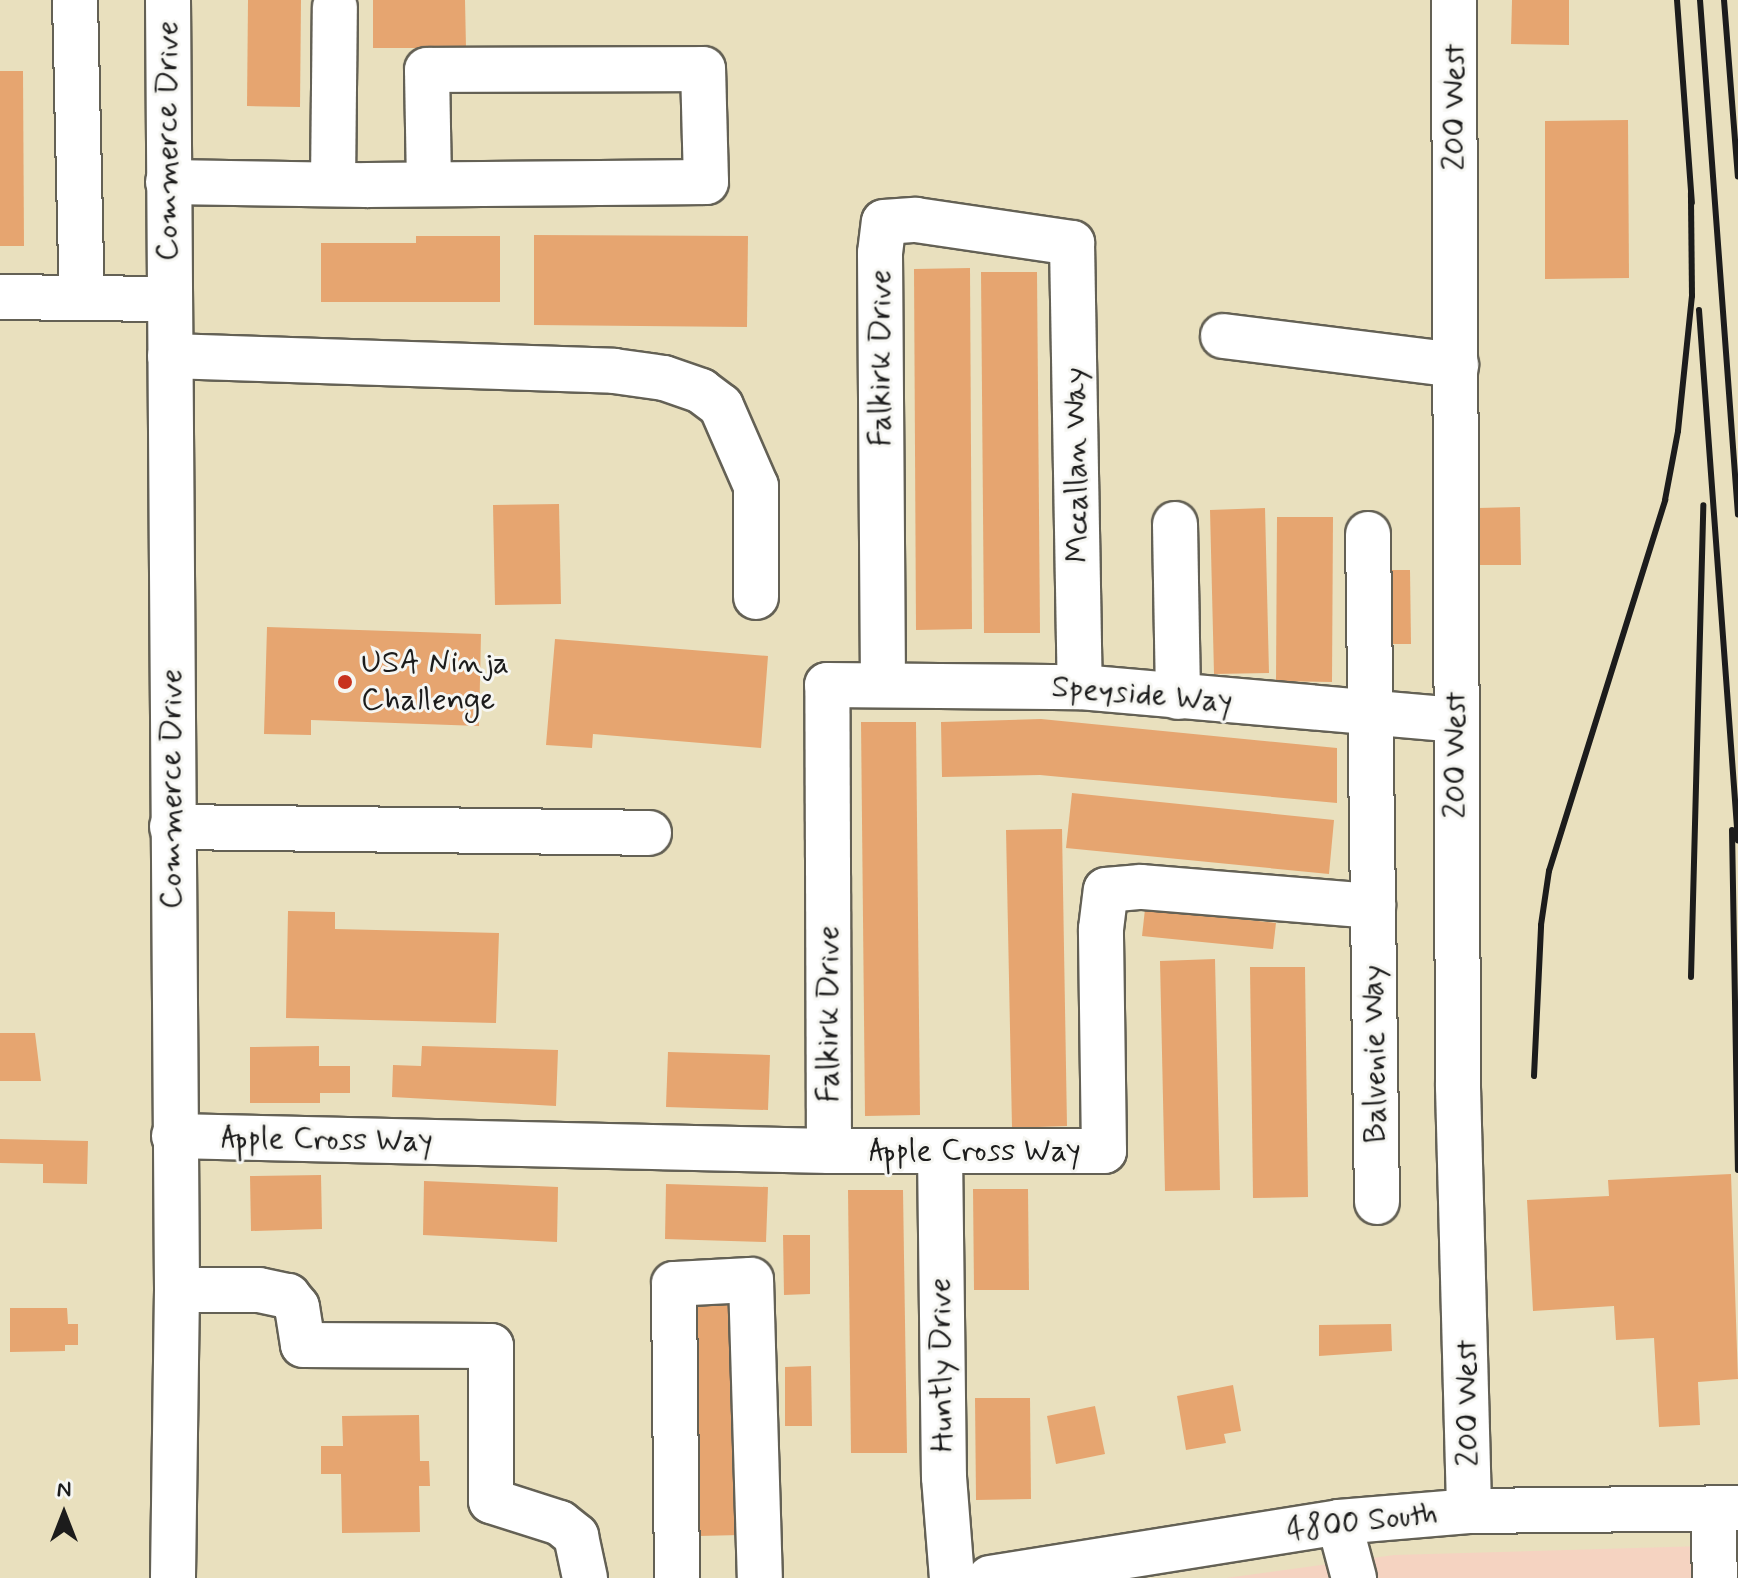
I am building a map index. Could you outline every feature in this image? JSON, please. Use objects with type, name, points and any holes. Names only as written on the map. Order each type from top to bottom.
[{"type":"street","points":[[75,0],[82,298]]},
{"type":"street","name":"Commerce Drive","points":[[168,0],[177,1290],[173,1578]]},
{"type":"street","name":"200 West","points":[[1454,0],[1458,1087],[1469,1511]]},
{"type":"street","points":[[333,184],[335,7]]},
{"type":"street","points":[[168,182],[333,184],[429,184],[706,182],[703,69],[427,70],[429,184]]},
{"type":"street","name":"Falkirk Drive","points":[[883,684],[884,222],[916,220],[1072,243]]},
{"type":"street","name":"Mccallan Way","points":[[1072,243],[1080,687]]},
{"type":"street","points":[[0,297],[169,299]]},
{"type":"street","points":[[1223,336],[1456,365]]},
{"type":"street","points":[[170,356],[614,371],[664,378],[701,391],[721,406],[756,486],[756,597]]},
{"type":"street","points":[[1175,524],[1178,697]]},
{"type":"street","points":[[1368,534],[1373,906]]},
{"type":"street","name":"Falkirk Drive","points":[[827,685],[829,1151]]},
{"type":"street","name":"Speyside Way","points":[[827,685],[1080,687],[1369,716],[1456,720]]},
{"type":"street","points":[[172,827],[649,833]]},
{"type":"street","name":"Apple Cross Way","points":[[174,1136],[829,1151],[1104,1151],[1101,929],[1106,890],[1141,887],[1373,906]]},
{"type":"street","name":"Balvenie Way","points":[[1373,906],[1377,1202]]},
{"type":"street","name":"Huntly Drive","points":[[940,1152],[944,1477],[952,1578]]},
{"type":"street","points":[[677,1578],[674,1284],[751,1280],[760,1578]]},
{"type":"street","points":[[177,1290],[259,1290],[288,1296],[297,1307],[303,1345],[491,1346],[491,1501],[560,1523],[576,1536],[585,1578]]},
{"type":"street","points":[[1715,1578],[1725,1508]]},
{"type":"street","name":"4800 South","points":[[990,1578],[1339,1522],[1469,1511],[1725,1508]]},
{"type":"street","points":[[1339,1522],[1354,1578]]},
{"type":"shaded area","points":[[1738,1545],[1738,1578],[1226,1578],[1394,1555]]},
{"type":"building","points":[[248,0],[301,0],[300,107],[247,106]]},
{"type":"building","points":[[373,0],[465,0],[466,48],[373,48]]},
{"type":"building","points":[[1512,0],[1569,0],[1569,45],[1511,44]]},
{"type":"building","points":[[0,71],[23,71],[24,246],[0,246]]},
{"type":"building","points":[[1628,120],[1629,278],[1545,279],[1545,121]]},
{"type":"building","points":[[534,235],[748,236],[747,327],[534,325]]},
{"type":"building","points":[[416,236],[500,236],[500,302],[321,302],[321,243],[416,243]]},
{"type":"building","points":[[970,268],[972,629],[916,630],[914,269]]},
{"type":"building","points":[[981,272],[1037,272],[1040,633],[984,633]]},
{"type":"building","points":[[559,504],[561,604],[495,605],[493,505]]},
{"type":"building","points":[[1520,507],[1521,565],[1479,565],[1478,508]]},
{"type":"building","points":[[1265,508],[1269,673],[1214,674],[1210,510]]},
{"type":"building","points":[[1277,517],[1333,517],[1332,682],[1276,681]]},
{"type":"building","points":[[1383,570],[1410,570],[1411,644],[1383,644]]},
{"type":"building","points":[[267,627],[481,634],[479,726],[311,720],[311,735],[264,734]]},
{"type":"building","points":[[555,639],[768,656],[761,748],[593,734],[592,748],[546,745]]},
{"type":"building","points":[[1041,719],[1337,748],[1337,803],[1040,775],[942,777],[941,722]]},
{"type":"building","points":[[861,722],[916,722],[920,1115],[865,1116]]},
{"type":"building","points":[[1072,793],[1334,820],[1329,874],[1066,848]]},
{"type":"building","points":[[1062,829],[1067,1126],[1012,1128],[1006,830]]},
{"type":"building","points":[[1145,909],[1276,923],[1273,949],[1142,936]]},
{"type":"building","points":[[288,911],[335,912],[335,929],[499,933],[496,1023],[286,1018]]},
{"type":"building","points":[[1215,959],[1220,1190],[1165,1191],[1160,961]]},
{"type":"building","points":[[1250,967],[1305,967],[1308,1197],[1253,1198]]},
{"type":"building","points":[[0,1033],[35,1033],[41,1081],[0,1081]]},
{"type":"building","points":[[319,1046],[319,1066],[350,1066],[350,1093],[320,1093],[320,1103],[250,1103],[250,1047]]},
{"type":"building","points":[[422,1046],[558,1050],[556,1106],[392,1097],[393,1065],[421,1066]]},
{"type":"building","points":[[668,1052],[770,1055],[768,1110],[666,1107]]},
{"type":"building","points":[[0,1139],[88,1141],[87,1184],[43,1183],[43,1164],[0,1163]]},
{"type":"building","points":[[1731,1174],[1738,1379],[1698,1382],[1700,1425],[1659,1427],[1654,1338],[1616,1340],[1614,1306],[1533,1311],[1527,1200],[1609,1196],[1608,1180]]},
{"type":"building","points":[[321,1175],[322,1229],[251,1231],[250,1176]]},
{"type":"building","points":[[424,1181],[558,1187],[557,1242],[423,1235]]},
{"type":"building","points":[[666,1184],[768,1187],[766,1242],[665,1239]]},
{"type":"building","points":[[973,1189],[1028,1189],[1029,1290],[974,1290]]},
{"type":"building","points":[[848,1190],[903,1190],[907,1453],[851,1453]]},
{"type":"building","points":[[783,1235],[810,1235],[810,1294],[784,1295]]},
{"type":"building","points":[[736,1302],[740,1535],[699,1536],[696,1303]]},
{"type":"building","points":[[10,1308],[67,1308],[68,1324],[78,1324],[78,1345],[65,1345],[65,1351],[10,1352]]},
{"type":"building","points":[[1391,1324],[1392,1351],[1319,1356],[1319,1325]]},
{"type":"building","points":[[811,1366],[812,1426],[785,1426],[785,1367]]},
{"type":"building","points":[[1233,1385],[1241,1431],[1224,1434],[1226,1443],[1186,1450],[1177,1396]]},
{"type":"building","points":[[975,1398],[1030,1398],[1031,1499],[976,1500]]},
{"type":"building","points":[[1095,1406],[1105,1454],[1056,1464],[1047,1416]]},
{"type":"building","points":[[419,1415],[420,1461],[429,1461],[430,1486],[419,1486],[420,1532],[342,1533],[341,1474],[321,1474],[321,1446],[343,1446],[342,1416]]},
{"type":"railway","points":[[1677,0],[1692,202]]},
{"type":"railway","points":[[1700,0],[1738,515]]},
{"type":"railway","points":[[1724,0],[1738,176]]},
{"type":"railway","points":[[1534,1076],[1541,925],[1549,871],[1665,500],[1678,431],[1692,296],[1691,193]]},
{"type":"railway","points":[[1699,310],[1738,841]]},
{"type":"railway","points":[[1691,977],[1703,505]]},
{"type":"railway","points":[[1732,830],[1738,1170]]},
{"type":"place","name":"USA Ninja Challenge","points":[[345,682]]}]
